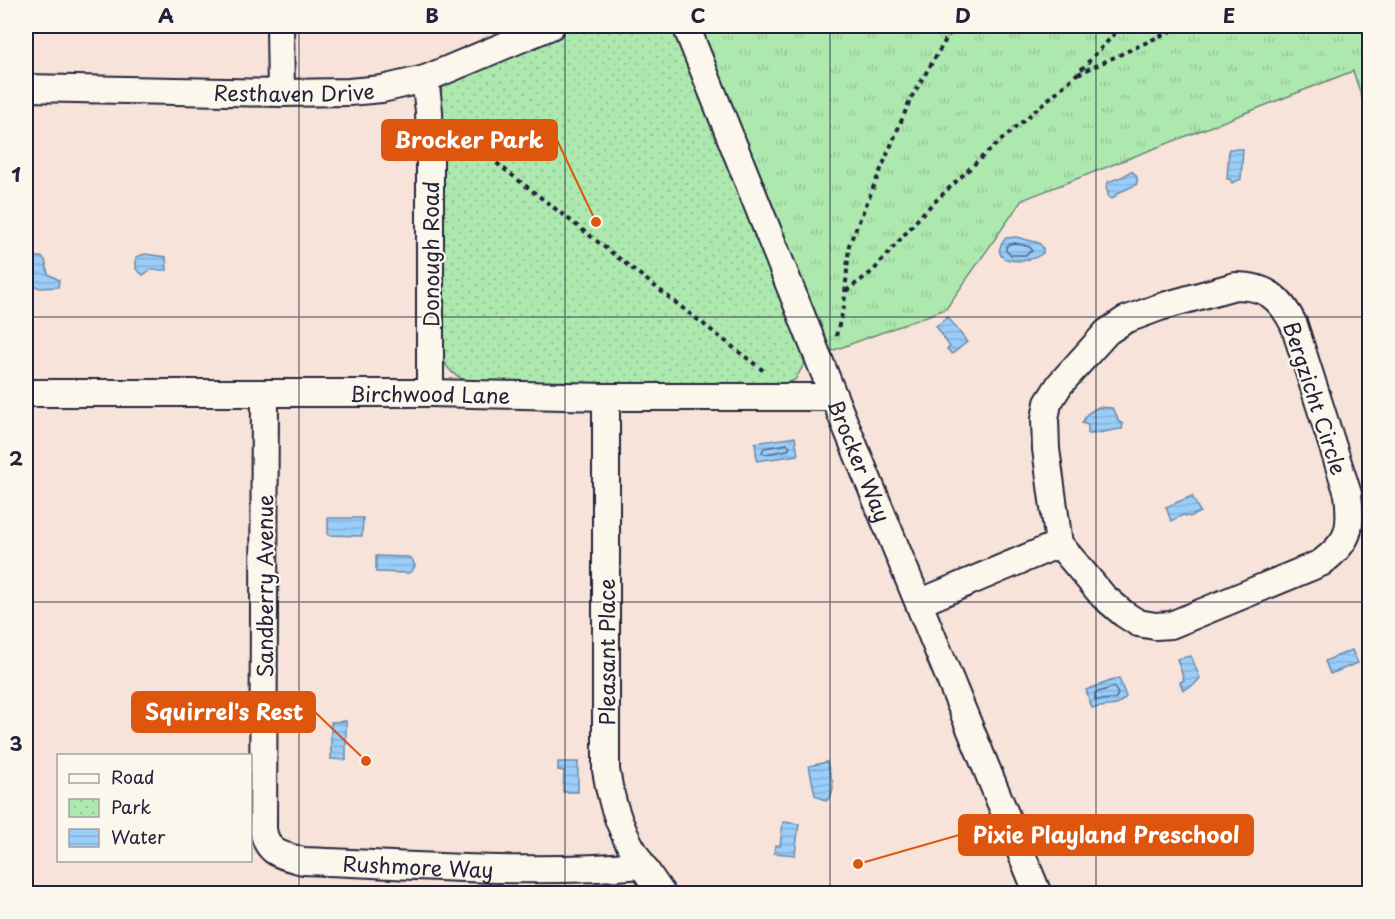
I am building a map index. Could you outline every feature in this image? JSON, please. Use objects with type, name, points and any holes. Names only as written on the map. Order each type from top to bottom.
[{"type":"street","points":[[280,26],[281,93]]},
{"type":"street","name":"Resthaven Drive","points":[[26,88],[281,93],[382,89],[425,79],[551,26]]},
{"type":"street","name":"Brocker Way","points":[[686,26],[834,397],[1038,894]]},
{"type":"street","name":"Donough Road","points":[[425,79],[429,111],[430,393]]},
{"type":"street","name":"Bergzicht Circle","points":[[1235,286],[1260,289],[1271,294],[1286,309],[1294,325],[1348,494],[1351,522],[1345,538],[1334,553],[1321,563],[1192,618],[1171,625],[1155,626],[1138,623],[1124,614],[1103,596],[1059,544],[1046,449],[1045,419],[1048,403],[1060,384],[1107,332],[1125,320],[1160,307],[1235,286]]},
{"type":"street","name":"Birchwood Lane","points":[[26,393],[430,393],[606,397],[834,397]]},
{"type":"street","name":"Sandberry Avenue","points":[[265,394],[263,829],[269,848],[277,853],[303,861]]},
{"type":"street","name":"Pleasant Place","points":[[606,397],[606,770],[615,813],[624,837],[662,894]]},
{"type":"street","points":[[919,603],[1059,544]]},
{"type":"street","name":"Rushmore Way","points":[[303,861],[548,870],[642,865]]},
{"type":"path","points":[[815,347],[835,340],[844,307],[849,245],[911,98],[954,26]]},
{"type":"path","points":[[846,291],[873,271],[924,212],[1075,76],[1122,26]]},
{"type":"path","points":[[1075,76],[1182,26]]},
{"type":"path","points":[[429,111],[800,398]]},
{"type":"green space","points":[[573,26],[672,26],[807,359],[795,380],[782,385],[471,382],[455,375],[445,364],[440,353],[441,92],[448,77]]},
{"type":"green space","points":[[686,26],[1369,26],[1369,119],[1353,71],[1022,200],[946,309],[818,356]]},
{"type":"water","points":[[1229,149],[1243,149],[1241,179],[1232,183],[1230,179],[1227,179]]},
{"type":"water","points":[[1131,171],[1136,177],[1136,185],[1120,192],[1112,199],[1109,198],[1106,187],[1108,182]]},
{"type":"water","points":[[1016,237],[1039,243],[1043,248],[1043,253],[1027,260],[1003,258],[1000,247],[1006,238]]},
{"type":"water","points":[[145,254],[166,257],[167,270],[150,270],[143,275],[136,269],[136,257]]},
{"type":"water","points":[[35,257],[45,260],[48,274],[59,280],[58,287],[35,286],[30,264]]},
{"type":"water","points":[[948,317],[967,342],[952,354],[947,349],[950,347],[936,326]]},
{"type":"water","points":[[1098,407],[1112,408],[1118,421],[1123,424],[1122,429],[1088,434],[1088,425],[1082,423],[1087,414]]},
{"type":"water","points":[[795,437],[798,455],[757,461],[755,443]]},
{"type":"water","points":[[1192,496],[1200,512],[1190,517],[1183,515],[1171,521],[1166,507]]},
{"type":"water","points":[[328,518],[363,518],[362,536],[328,535]]},
{"type":"water","points":[[376,556],[408,557],[412,559],[415,566],[408,573],[376,572]]},
{"type":"water","points":[[1352,650],[1358,663],[1330,674],[1325,661]]},
{"type":"water","points":[[1191,656],[1200,678],[1194,685],[1183,690],[1180,682],[1184,680],[1177,659]]},
{"type":"water","points":[[1119,678],[1126,697],[1117,705],[1092,708],[1086,690]]},
{"type":"water","points":[[346,721],[346,760],[331,759],[331,722]]},
{"type":"water","points":[[558,762],[578,762],[578,792],[563,792],[564,771],[558,770]]},
{"type":"water","points":[[827,762],[833,788],[826,801],[815,795],[809,766]]},
{"type":"water","points":[[783,822],[799,824],[795,855],[774,853],[775,845],[780,846]]},
{"type":"place","name":"Brocker Park","points":[[596,222]]},
{"type":"place","name":"Squirrel's Rest","points":[[366,761]]},
{"type":"place","name":"Pixie Playland Preschool","points":[[858,864]]}]
